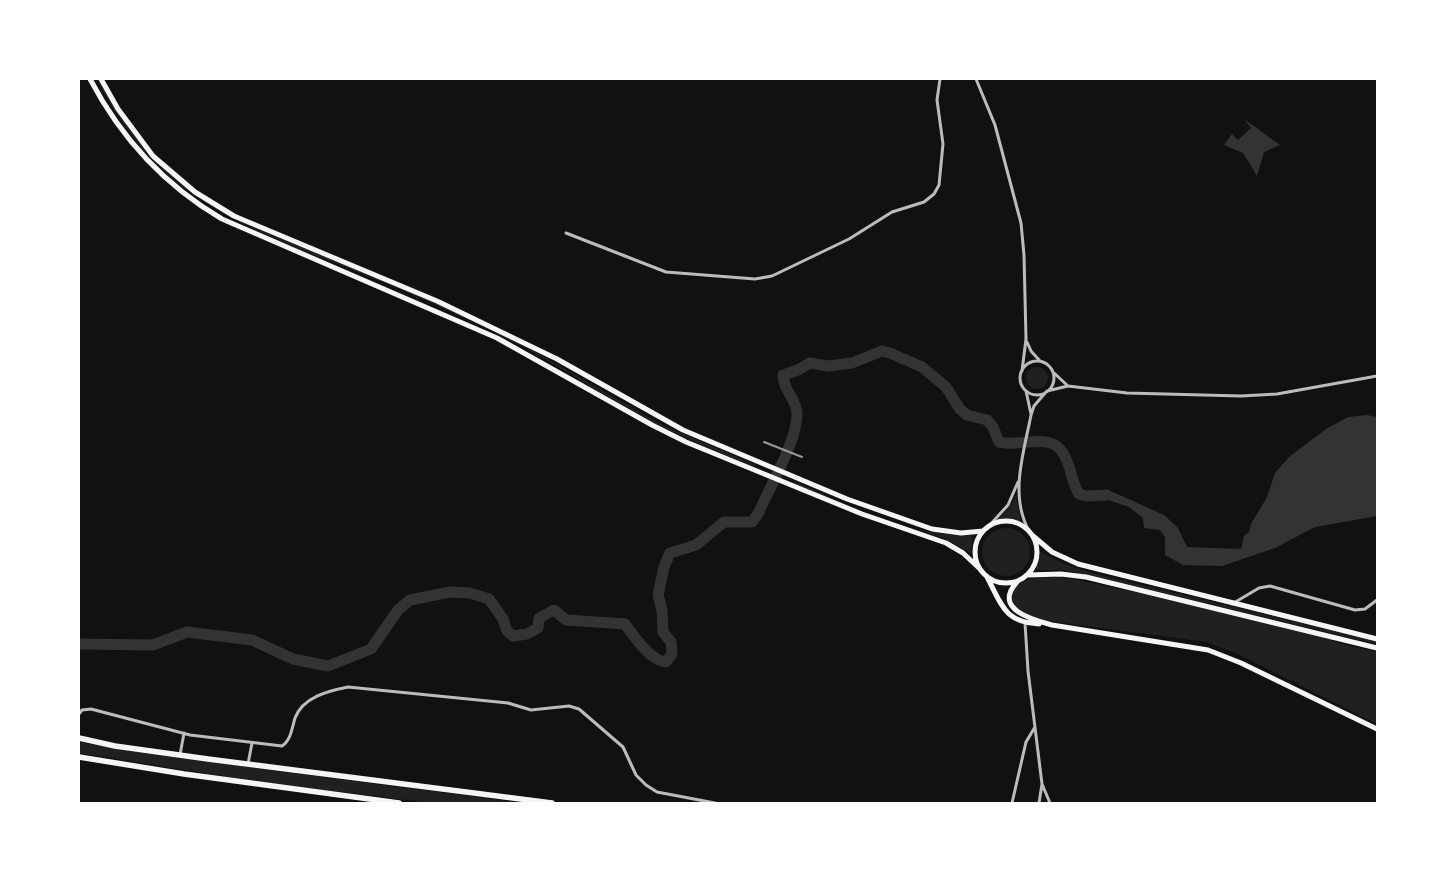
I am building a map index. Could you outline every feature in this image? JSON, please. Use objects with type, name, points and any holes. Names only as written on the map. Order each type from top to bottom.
[{"type":"highway","points":[[79,738],[180,755],[552,803]]},
{"type":"highway","points":[[79,757],[175,773],[399,803]]},
{"type":"main road","points":[[90,79],[113,119],[142,156],[202,207],[241,228],[392,291],[497,338],[652,425],[797,488],[862,514],[946,543],[963,553],[980,569],[1006,612],[1014,619],[1025,623],[1052,625],[1208,650],[1241,663],[1377,729]]},
{"type":"main road","points":[[101,79],[118,109],[153,156],[195,192],[221,208],[275,234],[485,323],[557,359],[661,419],[847,499],[932,528],[961,533],[983,531]]},
{"type":"main road","points":[[980,569],[974,552],[977,541],[983,531],[988,526],[1009,521],[1030,533],[1052,552],[1078,564],[1377,639]]},
{"type":"main road","points":[[1028,575],[1037,558],[1036,543],[1030,533]]},
{"type":"main road","points":[[986,577],[998,583],[1016,582],[1028,575],[1061,574],[1086,577],[1377,648]]},
{"type":"main road","points":[[1016,582],[1010,593],[1012,606],[1028,618],[1052,625]]},
{"type":"street","points":[[566,234],[666,272],[755,279],[772,276],[842,243],[892,212],[924,202],[934,194],[939,184],[943,144],[937,100],[940,79]]},
{"type":"street","points":[[976,79],[994,119],[1018,204],[1024,247],[1026,339],[1021,381],[1026,390],[1031,414]]},
{"type":"street","points":[[1026,339],[1031,351],[1068,386]]},
{"type":"street","points":[[1022,371],[1030,363],[1041,361]]},
{"type":"street","points":[[1030,533],[1022,517],[1019,504],[1020,476],[1031,414],[1034,406],[1053,384],[1053,372]]},
{"type":"street","points":[[1026,390],[1035,394],[1068,386],[1127,393],[1241,396],[1277,394],[1377,376]]},
{"type":"street","points":[[988,526],[1012,498],[1020,476]]},
{"type":"street","points":[[1232,604],[1259,588],[1270,586],[1355,610],[1365,609],[1377,600]]},
{"type":"street","points":[[1025,623],[1042,784],[1050,803]]},
{"type":"street","points":[[79,714],[82,710],[90,709],[184,733],[282,746],[288,742],[296,716],[302,706],[323,694],[348,687],[508,703],[531,710],[569,706],[579,709],[623,747],[636,775],[646,785],[657,792],[715,803]]},
{"type":"street","points":[[1012,803],[1026,742],[1035,727]]},
{"type":"street","points":[[180,755],[184,733]]},
{"type":"street","points":[[248,764],[252,743]]},
{"type":"street","points":[[1039,803],[1042,784]]},
{"type":"shaded area","points":[[97,79],[99,79],[145,149],[192,193],[225,213],[267,233],[448,308],[525,346],[663,425],[756,465],[756,467],[686,438],[645,418],[538,355],[482,326],[421,298],[261,232],[228,216],[197,197],[169,175],[143,149],[119,117]]},
{"type":"shaded area","points":[[1244,119],[1280,145],[1264,152],[1257,176],[1243,153],[1224,145],[1232,134],[1238,140],[1251,128]]},
{"type":"shaded area","points":[[1033,367],[1041,367],[1048,374],[1048,382],[1041,389],[1033,389],[1026,382],[1026,374]]},
{"type":"shaded area","points":[[1367,415],[1377,417],[1377,516],[1315,527],[1275,548],[1222,566],[1183,565],[1165,555],[1165,537],[1160,530],[1144,528],[1143,518],[1129,507],[1093,495],[1102,491],[1113,492],[1164,515],[1178,528],[1187,547],[1241,549],[1244,536],[1249,532],[1251,524],[1267,497],[1275,473],[1289,457],[1326,429],[1348,417]]},
{"type":"shaded area","points":[[794,481],[837,500],[849,505],[793,483]]},
{"type":"shaded area","points":[[1016,495],[1021,521],[1010,520],[994,523],[1010,507]]},
{"type":"shaded area","points":[[908,526],[950,535],[973,535],[971,553],[941,537]]},
{"type":"shaded area","points":[[1006,528],[1015,530],[1023,535],[1028,543],[1030,552],[1028,561],[1023,569],[1015,574],[1006,576],[997,574],[989,569],[984,561],[982,552],[984,543],[989,535],[997,530]]},
{"type":"shaded area","points":[[1039,551],[1064,564],[1085,571],[1377,642],[1377,644],[1085,574],[1062,570],[1036,570]]},
{"type":"shaded area","points":[[1054,577],[1073,579],[1148,595],[1321,636],[1341,644],[1377,652],[1377,724],[1238,654],[1207,642],[1041,620],[1020,611],[1014,603],[1012,592],[1020,583],[1030,579]]},
{"type":"shaded area","points":[[79,742],[267,770],[523,803],[431,803],[267,783],[79,753]]},
{"type":"waterway","points":[[79,644],[153,645],[187,632],[252,640],[293,659],[328,666],[371,649],[398,610],[410,600],[450,592],[470,593],[489,599],[503,619],[507,631],[513,636],[527,634],[538,628],[539,618],[554,610],[566,620],[625,624],[648,653],[660,661],[666,662],[672,654],[671,642],[663,632],[662,610],[658,595],[664,567],[670,553],[696,545],[724,522],[752,522],[758,514],[788,450],[796,424],[796,408],[785,385],[783,375],[798,370],[810,363],[829,366],[852,363],[882,351],[922,367],[946,387],[960,409],[967,415],[987,420],[993,427],[999,442],[1042,441],[1057,446],[1066,458],[1079,494],[1086,496],[1107,495]]},
{"type":"railway","points":[[764,442],[802,457]]}]
